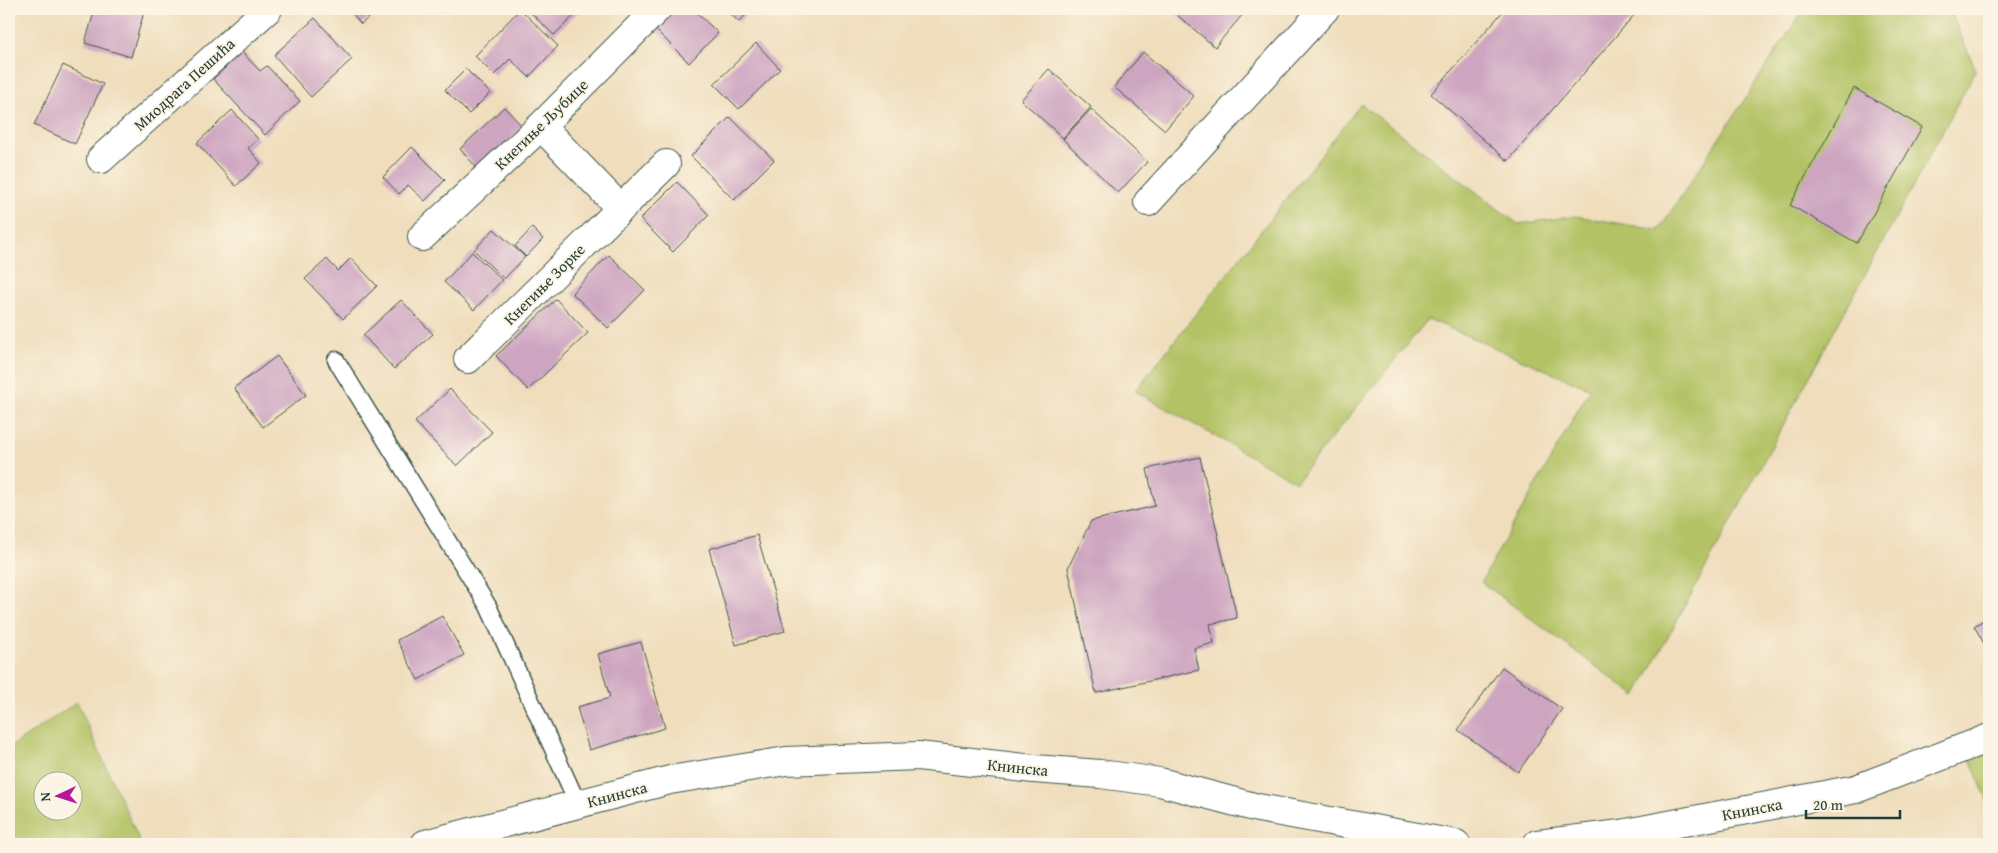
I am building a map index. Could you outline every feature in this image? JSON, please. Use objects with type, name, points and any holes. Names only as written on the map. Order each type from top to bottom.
[{"type":"street","name":"Миодрага Пешића","points":[[101,159],[268,9]]},
{"type":"street","name":"Кнегиње Љубице","points":[[422,237],[541,126],[658,9]]},
{"type":"street","points":[[1148,202],[1325,9]]},
{"type":"street","points":[[541,126],[620,209]]},
{"type":"street","name":"Кнегиње Зорке","points":[[468,359],[666,164]]},
{"type":"street","name":"Книнска","points":[[1537,844],[1621,834],[1856,788],[1989,738]]},
{"type":"street","name":"Книнска","points":[[425,844],[670,780],[786,761],[918,756],[1034,769],[1100,774],[1160,782],[1258,808],[1456,844]]},
{"type":"lane","points":[[336,360],[488,606],[578,804]]},
{"type":"green space","points":[[1804,9],[1949,9],[1976,70],[1636,696],[1481,582],[1590,389],[1428,319],[1296,482],[1135,391],[1361,104],[1518,224],[1576,216],[1659,230]]},
{"type":"green space","points":[[77,702],[141,844],[9,844],[9,748]]},
{"type":"green space","points":[[1989,738],[1989,805],[1965,747]]},
{"type":"building","points":[[95,9],[145,9],[131,57],[85,43]]},
{"type":"building","points":[[348,9],[379,9],[361,24]]},
{"type":"building","points":[[520,9],[558,46],[529,77],[510,59],[494,75],[475,56]]},
{"type":"building","points":[[527,9],[581,9],[554,35]]},
{"type":"building","points":[[675,9],[693,9],[718,33],[689,63],[655,29]]},
{"type":"building","points":[[725,9],[751,9],[739,22]]},
{"type":"building","points":[[1182,9],[1237,9],[1243,14],[1215,47],[1177,15]]},
{"type":"building","points":[[1505,9],[1628,9],[1635,14],[1508,161],[1431,94]]},
{"type":"building","points":[[315,18],[352,59],[311,97],[274,55]]},
{"type":"building","points":[[756,43],[780,69],[739,109],[714,84]]},
{"type":"building","points":[[242,52],[260,71],[267,66],[300,101],[265,135],[213,79]]},
{"type":"building","points":[[1143,52],[1194,96],[1165,130],[1114,87]]},
{"type":"building","points":[[63,65],[103,84],[75,144],[34,125]]},
{"type":"building","points":[[466,69],[490,93],[469,114],[445,90]]},
{"type":"building","points":[[1049,69],[1091,107],[1063,138],[1021,100]]},
{"type":"building","points":[[1854,88],[1922,127],[1857,243],[1790,205]]},
{"type":"building","points":[[504,107],[523,127],[479,170],[460,149]]},
{"type":"building","points":[[1091,109],[1147,162],[1118,193],[1063,139]]},
{"type":"building","points":[[232,110],[258,139],[248,148],[261,163],[236,186],[197,143]]},
{"type":"building","points":[[730,117],[774,160],[734,200],[691,156]]},
{"type":"building","points":[[412,147],[445,180],[425,201],[408,185],[399,194],[383,177]]},
{"type":"building","points":[[677,182],[709,215],[673,252],[640,219]]},
{"type":"building","points":[[532,228],[543,239],[526,257],[515,246]]},
{"type":"building","points":[[494,229],[525,257],[504,279],[474,250]]},
{"type":"building","points":[[472,252],[502,280],[474,310],[444,282]]},
{"type":"building","points":[[609,255],[645,290],[608,328],[572,293]]},
{"type":"building","points":[[351,258],[377,286],[343,319],[305,279],[327,259],[338,271]]},
{"type":"building","points":[[556,299],[588,333],[528,390],[496,356]]},
{"type":"building","points":[[401,300],[433,334],[394,369],[363,335]]},
{"type":"building","points":[[277,356],[306,395],[263,427],[234,388]]},
{"type":"building","points":[[450,389],[492,432],[457,466],[415,422]]},
{"type":"building","points":[[1200,457],[1237,618],[1210,624],[1214,643],[1194,648],[1199,670],[1096,693],[1068,568],[1091,521],[1155,506],[1147,469]]},
{"type":"building","points":[[757,535],[785,631],[736,645],[709,549]]},
{"type":"building","points":[[442,616],[464,655],[418,680],[397,640]]},
{"type":"building","points":[[1989,617],[1989,652],[1974,626]]},
{"type":"building","points":[[641,642],[665,728],[589,750],[577,707],[610,698],[598,654]]},
{"type":"building","points":[[1502,667],[1562,709],[1518,772],[1458,730]]}]
